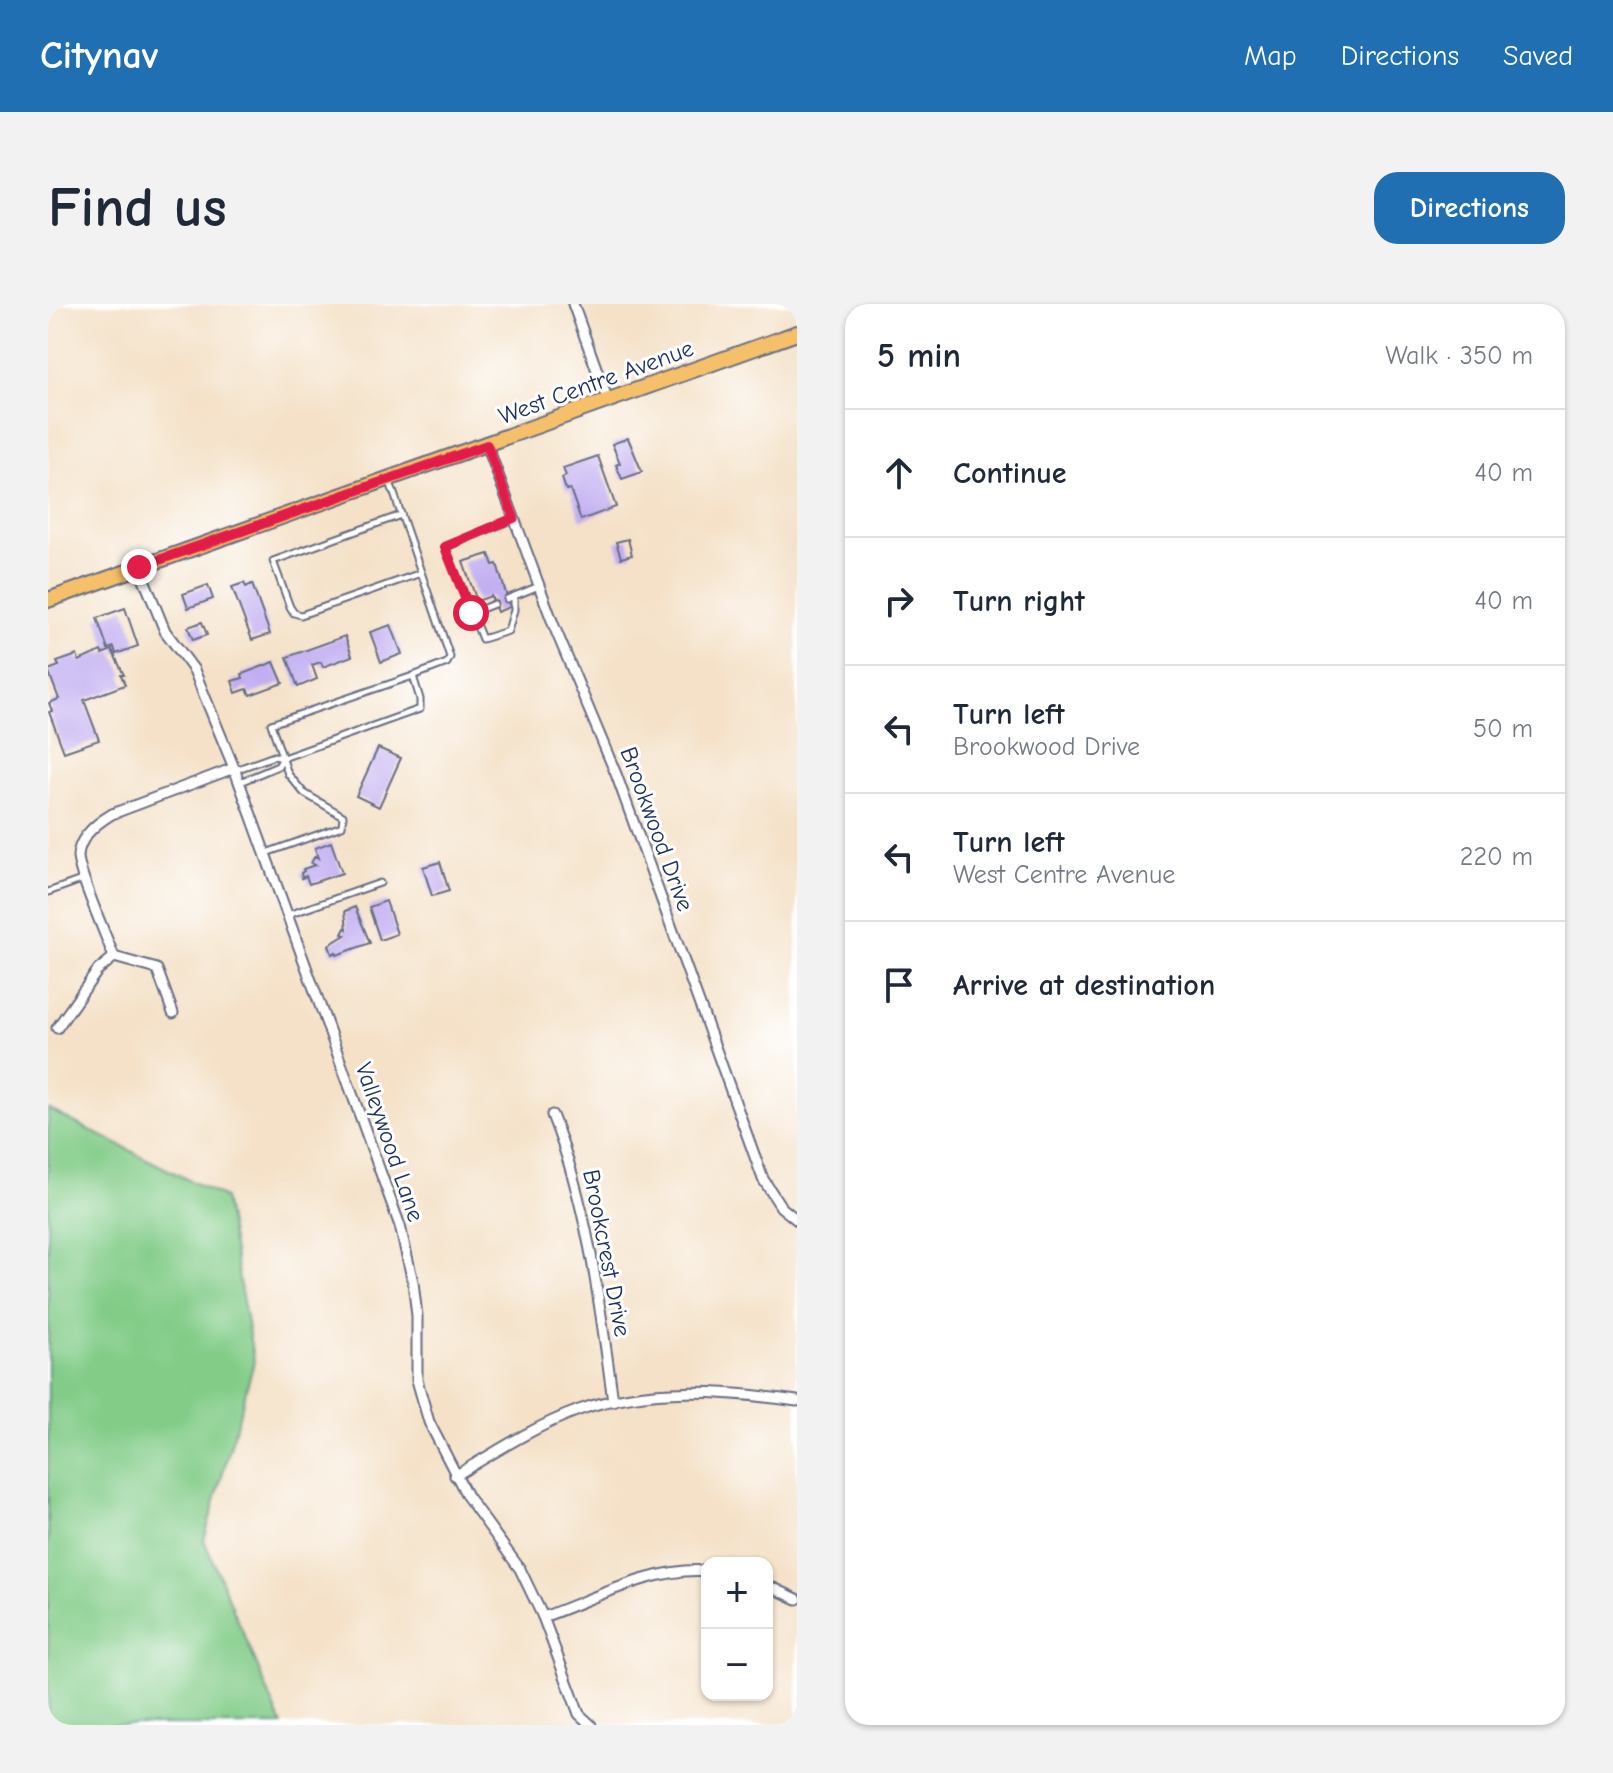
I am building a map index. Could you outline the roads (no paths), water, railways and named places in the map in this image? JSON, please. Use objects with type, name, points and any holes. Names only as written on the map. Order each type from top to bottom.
[{"type":"main road","name":"West Centre Avenue","points":[[48,600],[797,333]]},
{"type":"street","points":[[573,304],[608,401]]},
{"type":"street","name":"Brookwood Drive","points":[[487,445],[539,586],[616,774],[763,1179],[781,1207],[797,1220]]},
{"type":"street","name":"Valleywood Lane","points":[[139,567],[165,631],[194,670],[234,769],[400,1226],[417,1316],[417,1380],[429,1422],[467,1496],[520,1569],[543,1617],[579,1714],[591,1725]]},
{"type":"street","points":[[114,957],[78,861],[79,852],[90,831],[99,821],[234,769]]},
{"type":"street","points":[[114,957],[157,969],[173,1013]]},
{"type":"street","points":[[57,1028],[98,970],[114,957]]},
{"type":"street","name":"Brookcrest Drive","points":[[552,1115],[564,1146],[584,1224],[603,1324],[613,1401]]},
{"type":"street","points":[[455,1476],[541,1426],[581,1409],[613,1401],[672,1393],[797,1401]]},
{"type":"street","points":[[543,1617],[653,1577],[701,1570]]},
{"type":"street","points":[[773,1588],[797,1599]]},
{"type":"lane","points":[[265,853],[342,826],[343,816],[304,793],[288,774],[271,724],[413,676],[447,663],[450,657],[389,479]]},
{"type":"lane","points":[[401,515],[273,561],[290,607],[294,613],[301,615],[421,572]]},
{"type":"lane","points":[[514,518],[445,547],[482,639],[508,631],[514,610],[511,598],[539,586]]},
{"type":"lane","points":[[471,613],[494,604]]},
{"type":"lane","points":[[234,769],[274,756],[283,758],[420,709],[413,676]]},
{"type":"lane","points":[[239,782],[278,766],[283,758]]},
{"type":"lane","points":[[48,892],[84,878]]},
{"type":"lane","points":[[287,916],[380,883]]}]
